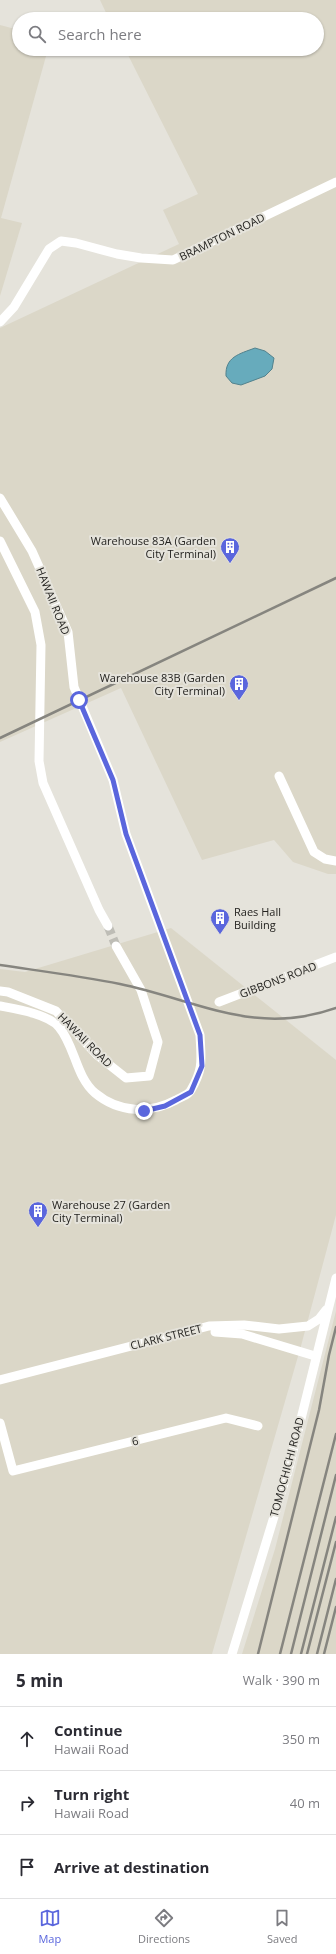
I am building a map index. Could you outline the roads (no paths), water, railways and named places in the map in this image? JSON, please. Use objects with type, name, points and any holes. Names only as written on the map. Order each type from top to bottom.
[{"type":"street","name":"BRAMPTON ROAD","points":[[0,322],[14,307],[50,249],[61,241],[76,243],[117,254],[141,258],[173,260],[336,182]]},
{"type":"street","name":"HAWAII ROAD","points":[[0,498],[32,551],[68,632],[74,687],[113,780],[126,834],[200,1035],[202,1066],[191,1092],[165,1106],[144,1111],[119,1108],[94,1093],[82,1075],[70,1046],[59,1026],[31,1012],[0,1006]]},
{"type":"street","name":"HAWAII ROAD","points":[[0,541],[35,612],[41,645],[38,761],[43,783],[99,910],[108,926]]},
{"type":"street","points":[[279,776],[314,852],[324,859],[336,861]]},
{"type":"street","name":"HAWAII ROAD","points":[[0,991],[8,992],[56,1011],[97,1055],[126,1078],[149,1076],[158,1042],[141,990],[116,946]]},
{"type":"street","name":"GIBBONS ROAD","points":[[219,1002],[336,957]]},
{"type":"street","name":"TOMOCHICHI ROAD","points":[[232,1654],[288,1471],[315,1356],[336,1278]]},
{"type":"street","name":"CLARK STREET","points":[[0,1380],[209,1326],[244,1325],[279,1329],[308,1326],[319,1319],[328,1307]]},
{"type":"street","name":"CLARK STREET","points":[[0,1386],[148,1346],[216,1332],[242,1334],[315,1356]]},
{"type":"street","name":"6","points":[[0,1423],[13,1471],[226,1418],[258,1426]]},
{"type":"water","points":[[255,348],[265,351],[274,358],[272,369],[265,376],[241,385],[232,383],[226,376],[228,364],[239,354]]},
{"type":"tunnel","points":[[108,926],[116,946]]},
{"type":"railway","points":[[0,738],[336,578]]},
{"type":"railway","points":[[0,965],[120,984],[226,1013],[252,1017],[279,1019],[307,1016],[336,1008]]},
{"type":"railway","points":[[258,1654],[319,1410],[329,1355],[336,1327]]},
{"type":"railway","points":[[280,1654],[336,1434]]},
{"type":"railway","points":[[291,1654],[336,1475]]},
{"type":"railway","points":[[301,1654],[336,1517]]},
{"type":"railway","points":[[307,1654],[336,1542]]},
{"type":"railway","points":[[317,1654],[336,1579]]},
{"type":"railway","points":[[324,1654],[336,1607]]},
{"type":"place","name":"Warehouse 83A (Garden City Terminal)","points":[[230,564]]},
{"type":"place","name":"Warehouse 83B (Garden City Terminal)","points":[[239,701]]},
{"type":"place","name":"Raes Hall Building","points":[[220,935]]},
{"type":"place","name":"Warehouse 27 (Garden City Terminal)","points":[[38,1228]]}]
